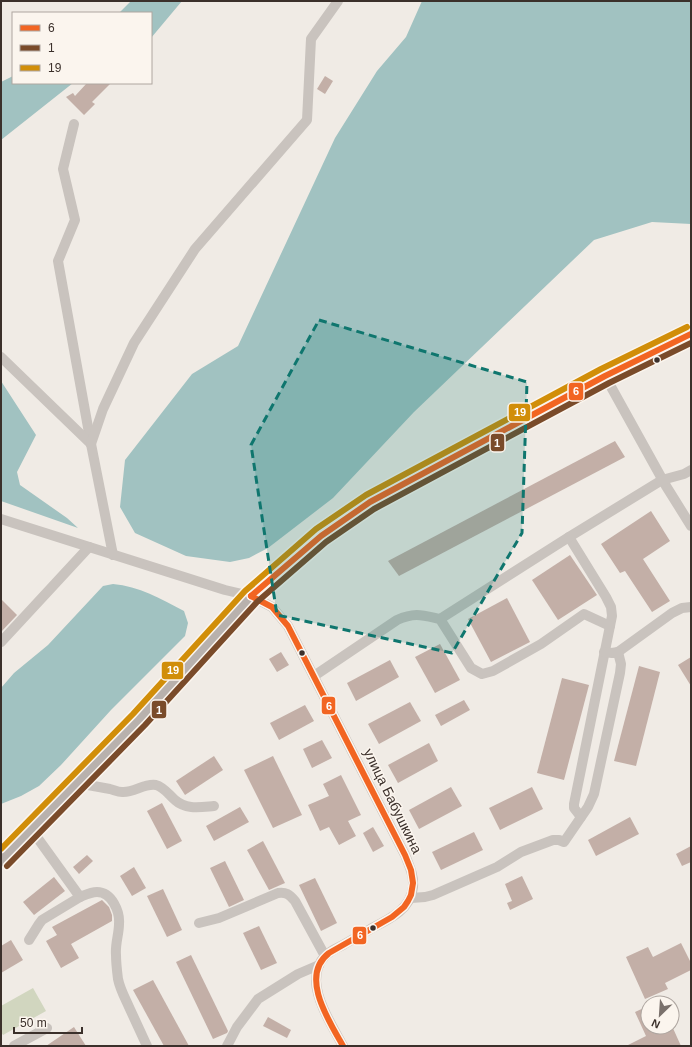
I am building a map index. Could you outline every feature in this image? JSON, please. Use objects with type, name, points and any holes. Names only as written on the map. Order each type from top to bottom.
[{"type":"main road","points":[[1,860],[138,719],[251,596],[321,536],[370,502],[605,376],[691,334]]},
{"type":"street","points":[[91,444],[103,409],[134,343],[195,250],[308,120],[311,39],[338,1]]},
{"type":"street","points":[[74,124],[63,169],[75,220],[58,261],[91,444],[113,555]]},
{"type":"street","points":[[1,357],[91,444]]},
{"type":"street","points":[[605,376],[662,480],[691,526]]},
{"type":"street","points":[[440,619],[662,480],[684,474],[691,470]]},
{"type":"street","name":"улица Бабушкина","points":[[1,519],[224,590],[251,596],[272,606],[288,626],[405,855],[413,878],[411,898]]},
{"type":"street","points":[[569,537],[606,597],[611,607],[612,616],[574,804],[574,808],[581,817]]},
{"type":"street","points":[[1,642],[89,547]]},
{"type":"street","points":[[604,652],[618,652],[672,613],[682,608],[691,607]]},
{"type":"street","points":[[314,676],[397,620],[414,614],[422,614],[440,619],[471,668],[482,674],[493,671],[541,644],[584,614],[610,626]]},
{"type":"street","points":[[343,1046],[324,1008],[316,982],[319,965],[325,956],[393,917],[402,910],[411,898],[433,895],[497,867],[521,852],[553,840],[564,842],[588,807],[596,786],[620,673],[621,664],[618,652]]},
{"type":"street","points":[[77,783],[123,792],[148,785],[154,785],[165,790],[176,802],[184,805],[191,807],[214,806]]},
{"type":"street","points":[[31,829],[80,897]]},
{"type":"street","points":[[29,940],[42,920],[80,897],[98,892],[110,898],[119,917],[116,944],[118,979],[121,990],[147,1046]]},
{"type":"street","points":[[199,923],[219,918],[278,893],[287,893],[295,901],[325,956]]},
{"type":"street","points":[[226,1046],[237,1027],[258,999],[298,974],[319,965]]},
{"type":"street","points":[[14,1046],[47,1028]]},
{"type":"highlighted area","points":[[319,320],[527,382],[522,533],[452,653],[277,615],[251,445]]},
{"type":"green space","points":[[33,988],[46,1011],[3,1035],[1,1032],[1,1006]]},
{"type":"water","points":[[131,1],[182,1],[152,37],[152,12],[120,12]]},
{"type":"water","points":[[422,1],[691,1],[691,224],[652,222],[594,240],[414,412],[333,498],[268,548],[249,558],[230,562],[186,556],[135,533],[120,507],[125,460],[192,374],[238,346],[335,138],[377,71],[406,37]]},
{"type":"water","points":[[12,76],[12,84],[72,84],[1,140],[1,82]]},
{"type":"water","points":[[1,381],[36,435],[17,472],[20,485],[67,518],[78,528],[1,501]]},
{"type":"water","points":[[113,584],[141,590],[184,611],[188,623],[185,636],[111,710],[61,765],[39,786],[21,796],[1,804],[1,688],[14,673],[48,645],[103,586]]},
{"type":"building","points":[[325,76],[333,81],[325,94],[317,89]]},
{"type":"building","points":[[86,84],[110,84],[92,102],[95,104],[84,115],[66,97],[73,93],[75,96]]},
{"type":"building","points":[[615,441],[625,457],[399,576],[388,561]]},
{"type":"building","points":[[651,511],[670,541],[643,559],[670,601],[652,612],[625,571],[620,573],[601,544]]},
{"type":"building","points":[[570,555],[597,595],[558,620],[532,580]]},
{"type":"building","points":[[507,598],[530,642],[491,662],[468,619]]},
{"type":"building","points":[[1,599],[17,615],[1,632]]},
{"type":"building","points":[[440,644],[460,680],[435,693],[415,657]]},
{"type":"building","points":[[281,652],[289,665],[277,672],[269,659]]},
{"type":"building","points":[[691,657],[691,686],[678,665]]},
{"type":"building","points":[[390,660],[399,677],[356,701],[347,683]]},
{"type":"building","points":[[639,666],[660,672],[636,766],[614,761]]},
{"type":"building","points":[[562,678],[589,685],[564,780],[537,773]]},
{"type":"building","points":[[464,700],[470,710],[441,726],[435,715]]},
{"type":"building","points":[[410,702],[421,721],[379,744],[368,724]]},
{"type":"building","points":[[305,705],[314,721],[279,740],[270,723]]},
{"type":"building","points":[[322,740],[332,758],[312,768],[303,749]]},
{"type":"building","points":[[429,743],[438,761],[398,783],[388,765]]},
{"type":"building","points":[[214,756],[223,770],[185,795],[176,781]]},
{"type":"building","points":[[273,756],[302,815],[273,828],[244,770]]},
{"type":"building","points":[[341,775],[361,815],[348,821],[356,836],[339,845],[329,827],[320,831],[308,805],[329,796],[323,784]]},
{"type":"building","points":[[451,787],[462,806],[419,829],[409,810]]},
{"type":"building","points":[[532,787],[543,809],[500,830],[489,808]]},
{"type":"building","points":[[162,803],[182,841],[167,849],[147,811]]},
{"type":"building","points":[[240,807],[249,822],[214,841],[206,826]]},
{"type":"building","points":[[630,817],[639,834],[596,856],[588,840]]},
{"type":"building","points":[[373,827],[384,846],[373,852],[363,833]]},
{"type":"building","points":[[474,832],[483,850],[441,870],[432,852]]},
{"type":"building","points":[[263,841],[285,883],[269,890],[247,850]]},
{"type":"building","points":[[691,846],[691,862],[682,866],[676,854]]},
{"type":"building","points":[[87,855],[93,861],[79,874],[73,867]]},
{"type":"building","points":[[225,861],[244,900],[229,907],[210,868]]},
{"type":"building","points":[[134,867],[146,888],[132,896],[120,876]]},
{"type":"building","points":[[522,876],[533,899],[510,910],[507,903],[512,901],[505,884]]},
{"type":"building","points":[[54,877],[65,891],[34,915],[23,902]]},
{"type":"building","points":[[315,878],[337,923],[321,931],[299,885]]},
{"type":"building","points":[[163,889],[182,930],[167,937],[147,896]]},
{"type":"building","points":[[102,900],[109,907],[112,915],[112,921],[71,944],[79,958],[61,968],[46,941],[57,935],[52,927]]},
{"type":"building","points":[[259,926],[277,963],[261,970],[243,933]]},
{"type":"building","points":[[11,940],[23,960],[1,973],[1,946]]},
{"type":"building","points":[[681,943],[691,963],[691,970],[665,983],[668,989],[654,995],[643,995],[626,957],[648,947],[653,957]]},
{"type":"building","points":[[191,955],[228,1031],[227,1033],[213,1039],[176,962]]},
{"type":"building","points":[[153,980],[189,1046],[164,1046],[133,990]]},
{"type":"building","points":[[640,1010],[640,1023],[635,1012]]},
{"type":"building","points":[[268,1017],[291,1030],[287,1038],[263,1026]]},
{"type":"building","points":[[74,1027],[86,1046],[46,1046]]},
{"type":"building","points":[[676,1035],[681,1046],[626,1046],[646,1036]]},
{"type":"transit line","name":"19","points":[[1,849],[133,714],[245,591],[316,529],[366,495],[601,369],[687,327]]},
{"type":"transit line","name":"6","points":[[251,596],[321,536],[370,502],[605,376],[691,334]]},
{"type":"transit line","name":"1","points":[[7,866],[145,725],[257,602],[326,542],[374,509],[609,383],[691,343]]},
{"type":"transit line","name":"6","points":[[251,596],[272,607],[288,626],[405,855],[411,870],[413,883],[411,895],[404,907],[392,917],[329,953],[320,963],[317,974],[317,986],[320,999],[325,1012],[343,1046]]}]
